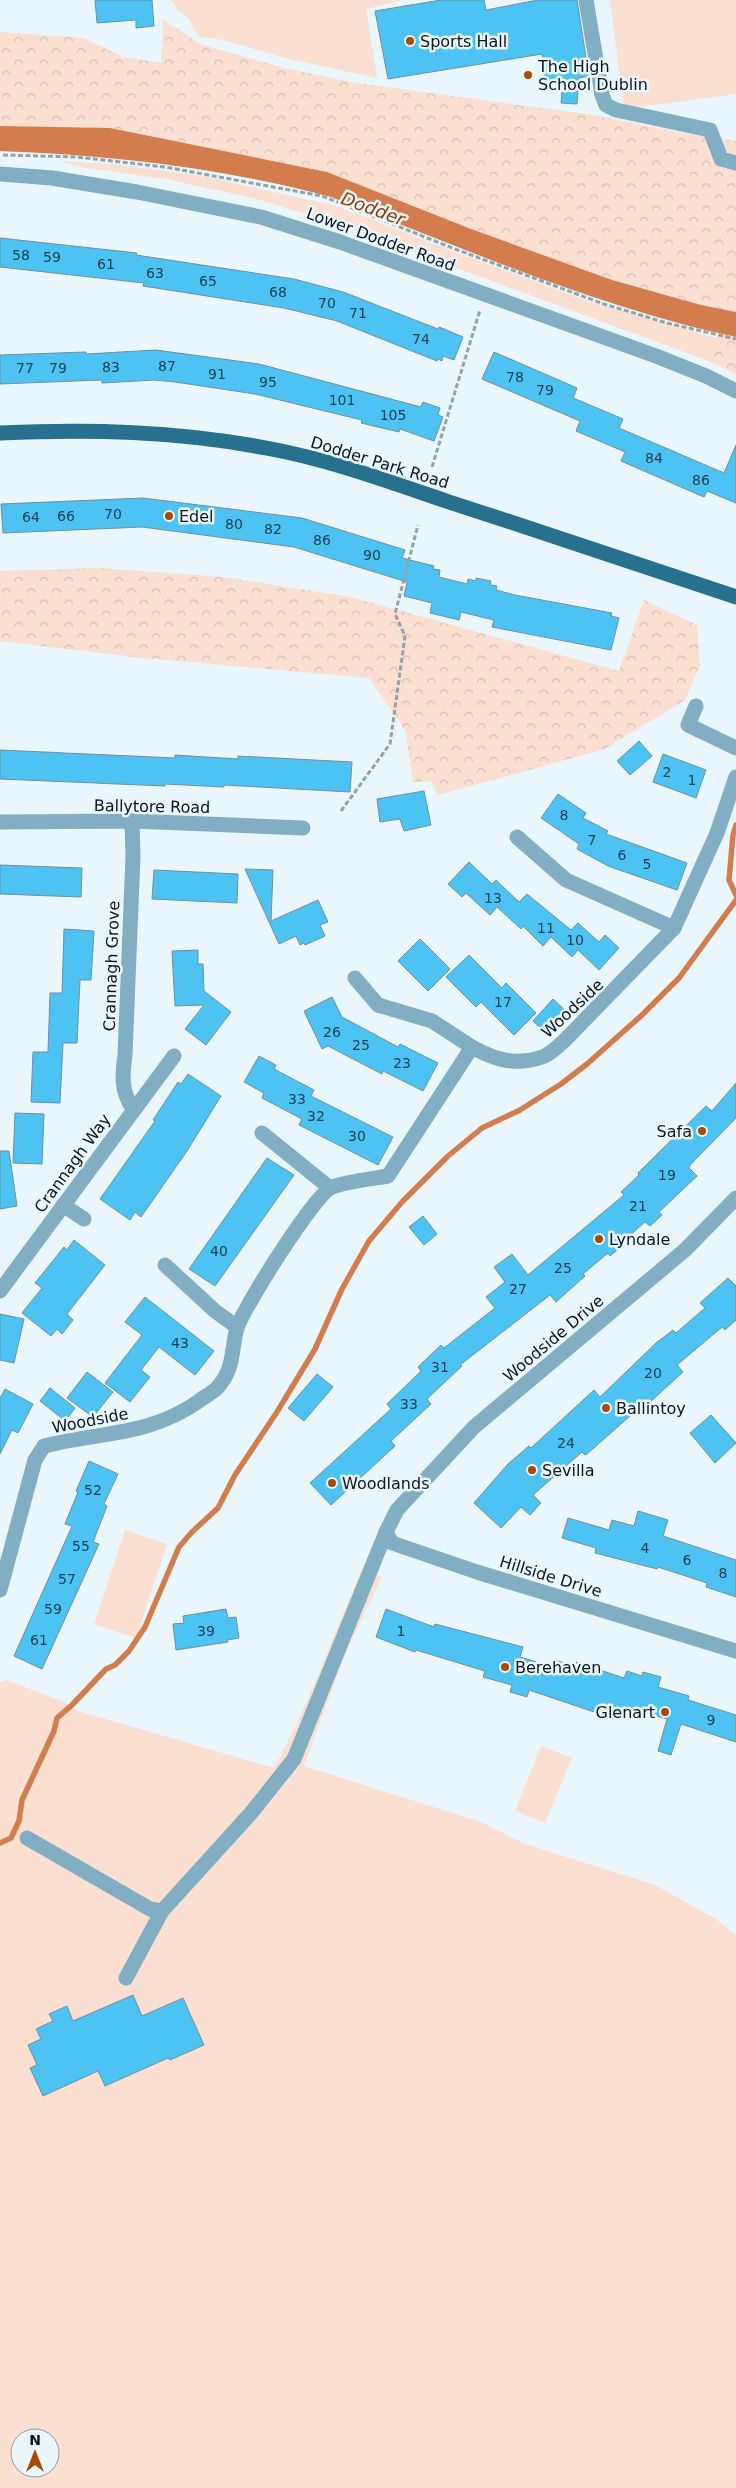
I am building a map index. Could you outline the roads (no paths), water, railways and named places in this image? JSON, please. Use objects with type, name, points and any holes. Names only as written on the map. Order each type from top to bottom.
[{"type":"main road","name":"Dodder Park Road","points":[[0,433],[60,430],[143,431],[268,448],[311,458],[425,494],[736,597]]},
{"type":"street","points":[[586,0],[599,81],[606,105],[616,110],[710,130],[721,159],[736,163]]},
{"type":"street","name":"Lower Dodder Road","points":[[0,174],[52,178],[137,192],[261,217],[340,242],[656,356],[706,376],[736,391]]},
{"type":"street","points":[[696,706],[688,725],[736,748]]},
{"type":"street","name":"Woodside","points":[[356,978],[378,1005],[432,1021],[492,1058],[518,1062],[544,1057],[564,1041],[674,928],[717,833],[736,777]]},
{"type":"street","name":"Ballytore Road","points":[[0,822],[132,821],[303,828]]},
{"type":"street","name":"Crannagh Grove","points":[[132,821],[132,876],[125,1055],[122,1079],[125,1097],[133,1109]]},
{"type":"street","points":[[517,837],[566,880],[674,928]]},
{"type":"street","points":[[262,1133],[330,1188],[388,1176],[472,1047]]},
{"type":"street","name":"Crannagh Way","points":[[0,1292],[133,1109],[174,1056]]},
{"type":"street","name":"Woodside","points":[[0,1590],[34,1460],[44,1446],[67,1441],[112,1436],[156,1424],[189,1408],[218,1388],[233,1360],[237,1327],[294,1230],[330,1188]]},
{"type":"street","name":"Woodside Drive","points":[[386,1532],[397,1510],[474,1427],[685,1250],[736,1198]]},
{"type":"street","points":[[63,1205],[84,1219]]},
{"type":"street","points":[[165,1265],[215,1311],[237,1327]]},
{"type":"street","points":[[126,1978],[162,1911],[251,1813],[294,1759],[386,1532]]},
{"type":"street","name":"Hillside Drive","points":[[386,1532],[392,1543],[477,1572],[736,1651]]},
{"type":"street","points":[[27,1838],[150,1908],[162,1911]]},
{"type":"water","name":"Dodder","points":[[0,126],[110,128],[327,172],[471,229],[612,280],[701,305],[736,312],[736,337],[632,310],[581,293],[480,256],[331,197],[249,178],[167,165],[84,156],[0,151]]},
{"type":"waterway","points":[[736,825],[733,835],[729,880],[736,895]]},
{"type":"waterway","points":[[0,1843],[11,1838],[19,1821],[22,1800],[54,1731],[57,1718],[106,1669],[115,1665],[129,1651],[145,1627],[179,1547],[218,1508],[235,1475],[277,1412],[315,1349],[342,1289],[369,1241],[402,1202],[448,1156],[482,1128],[520,1110],[561,1084],[587,1064],[642,1015],[679,978],[736,900]]},
{"type":"place","name":"Sports Hall","points":[[410,41]]},
{"type":"place","name":"The High School Dublin","points":[[528,75]]},
{"type":"place","name":"Edel","points":[[169,516]]},
{"type":"place","name":"Safa","points":[[702,1131]]},
{"type":"place","name":"Lyndale","points":[[599,1239]]},
{"type":"place","name":"Ballintoy","points":[[606,1408]]},
{"type":"place","name":"Sevilla","points":[[532,1470]]},
{"type":"place","name":"Woodlands","points":[[332,1483]]},
{"type":"place","name":"Berehaven","points":[[505,1667]]},
{"type":"place","name":"Glenart","points":[[665,1712]]}]
